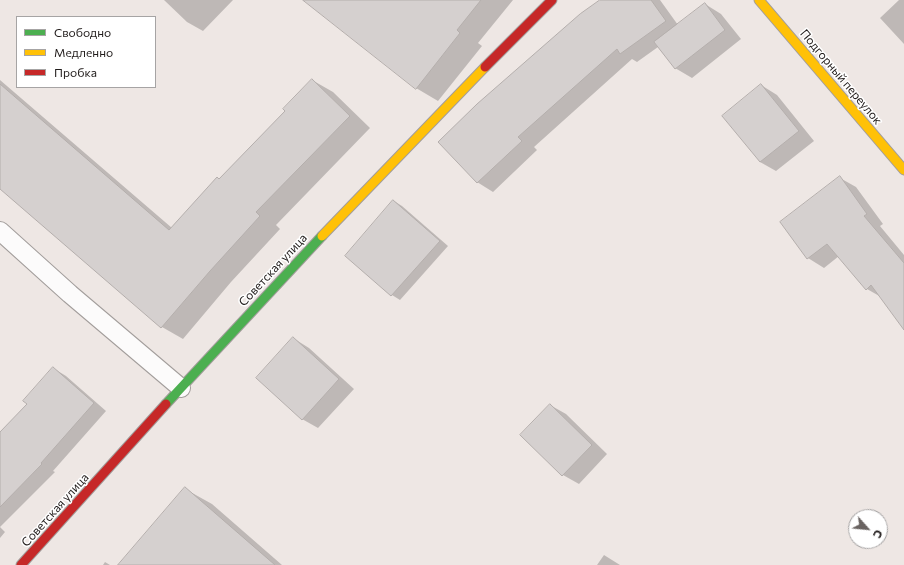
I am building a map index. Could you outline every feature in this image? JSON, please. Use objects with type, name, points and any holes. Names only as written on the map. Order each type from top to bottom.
[{"type":"street","name":"Советская улица","points":[[21,565],[181,388],[341,216],[512,39],[552,0]]},
{"type":"street","name":"Подгорный переулок","points":[[759,0],[904,170]]},
{"type":"lane","points":[[0,231],[70,294],[181,388]]},
{"type":"building","points":[[303,0],[481,0],[457,30],[460,33],[416,89]]},
{"type":"building","points":[[600,0],[651,0],[666,21],[620,54],[617,49],[518,137],[522,141],[477,183],[438,142],[477,104],[580,14]]},
{"type":"building","points":[[705,3],[725,30],[675,69],[654,42]]},
{"type":"building","points":[[312,79],[350,116],[256,212],[260,216],[161,328],[0,189],[0,84],[169,230],[217,177],[219,179],[285,111],[283,109]]},
{"type":"building","points":[[761,84],[799,131],[760,162],[722,116]]},
{"type":"building","points":[[840,176],[867,214],[864,216],[904,263],[904,330],[871,285],[866,290],[827,244],[807,259],[780,222]]},
{"type":"building","points":[[393,200],[440,241],[391,296],[345,256]]},
{"type":"building","points":[[293,337],[339,379],[302,420],[256,378]]},
{"type":"building","points":[[53,367],[94,403],[41,463],[42,464],[0,507],[0,432],[27,404],[23,401]]},
{"type":"building","points":[[550,404],[592,445],[562,476],[520,435]]},
{"type":"building","points":[[185,487],[275,565],[118,565]]},
{"type":"traffic: fast","points":[[166,404],[322,236]]},
{"type":"traffic: slow","points":[[759,0],[904,170]]},
{"type":"traffic: slow","points":[[322,236],[485,67]]},
{"type":"traffic: jam","points":[[485,67],[552,0]]},
{"type":"traffic: jam","points":[[21,565],[166,404]]}]
